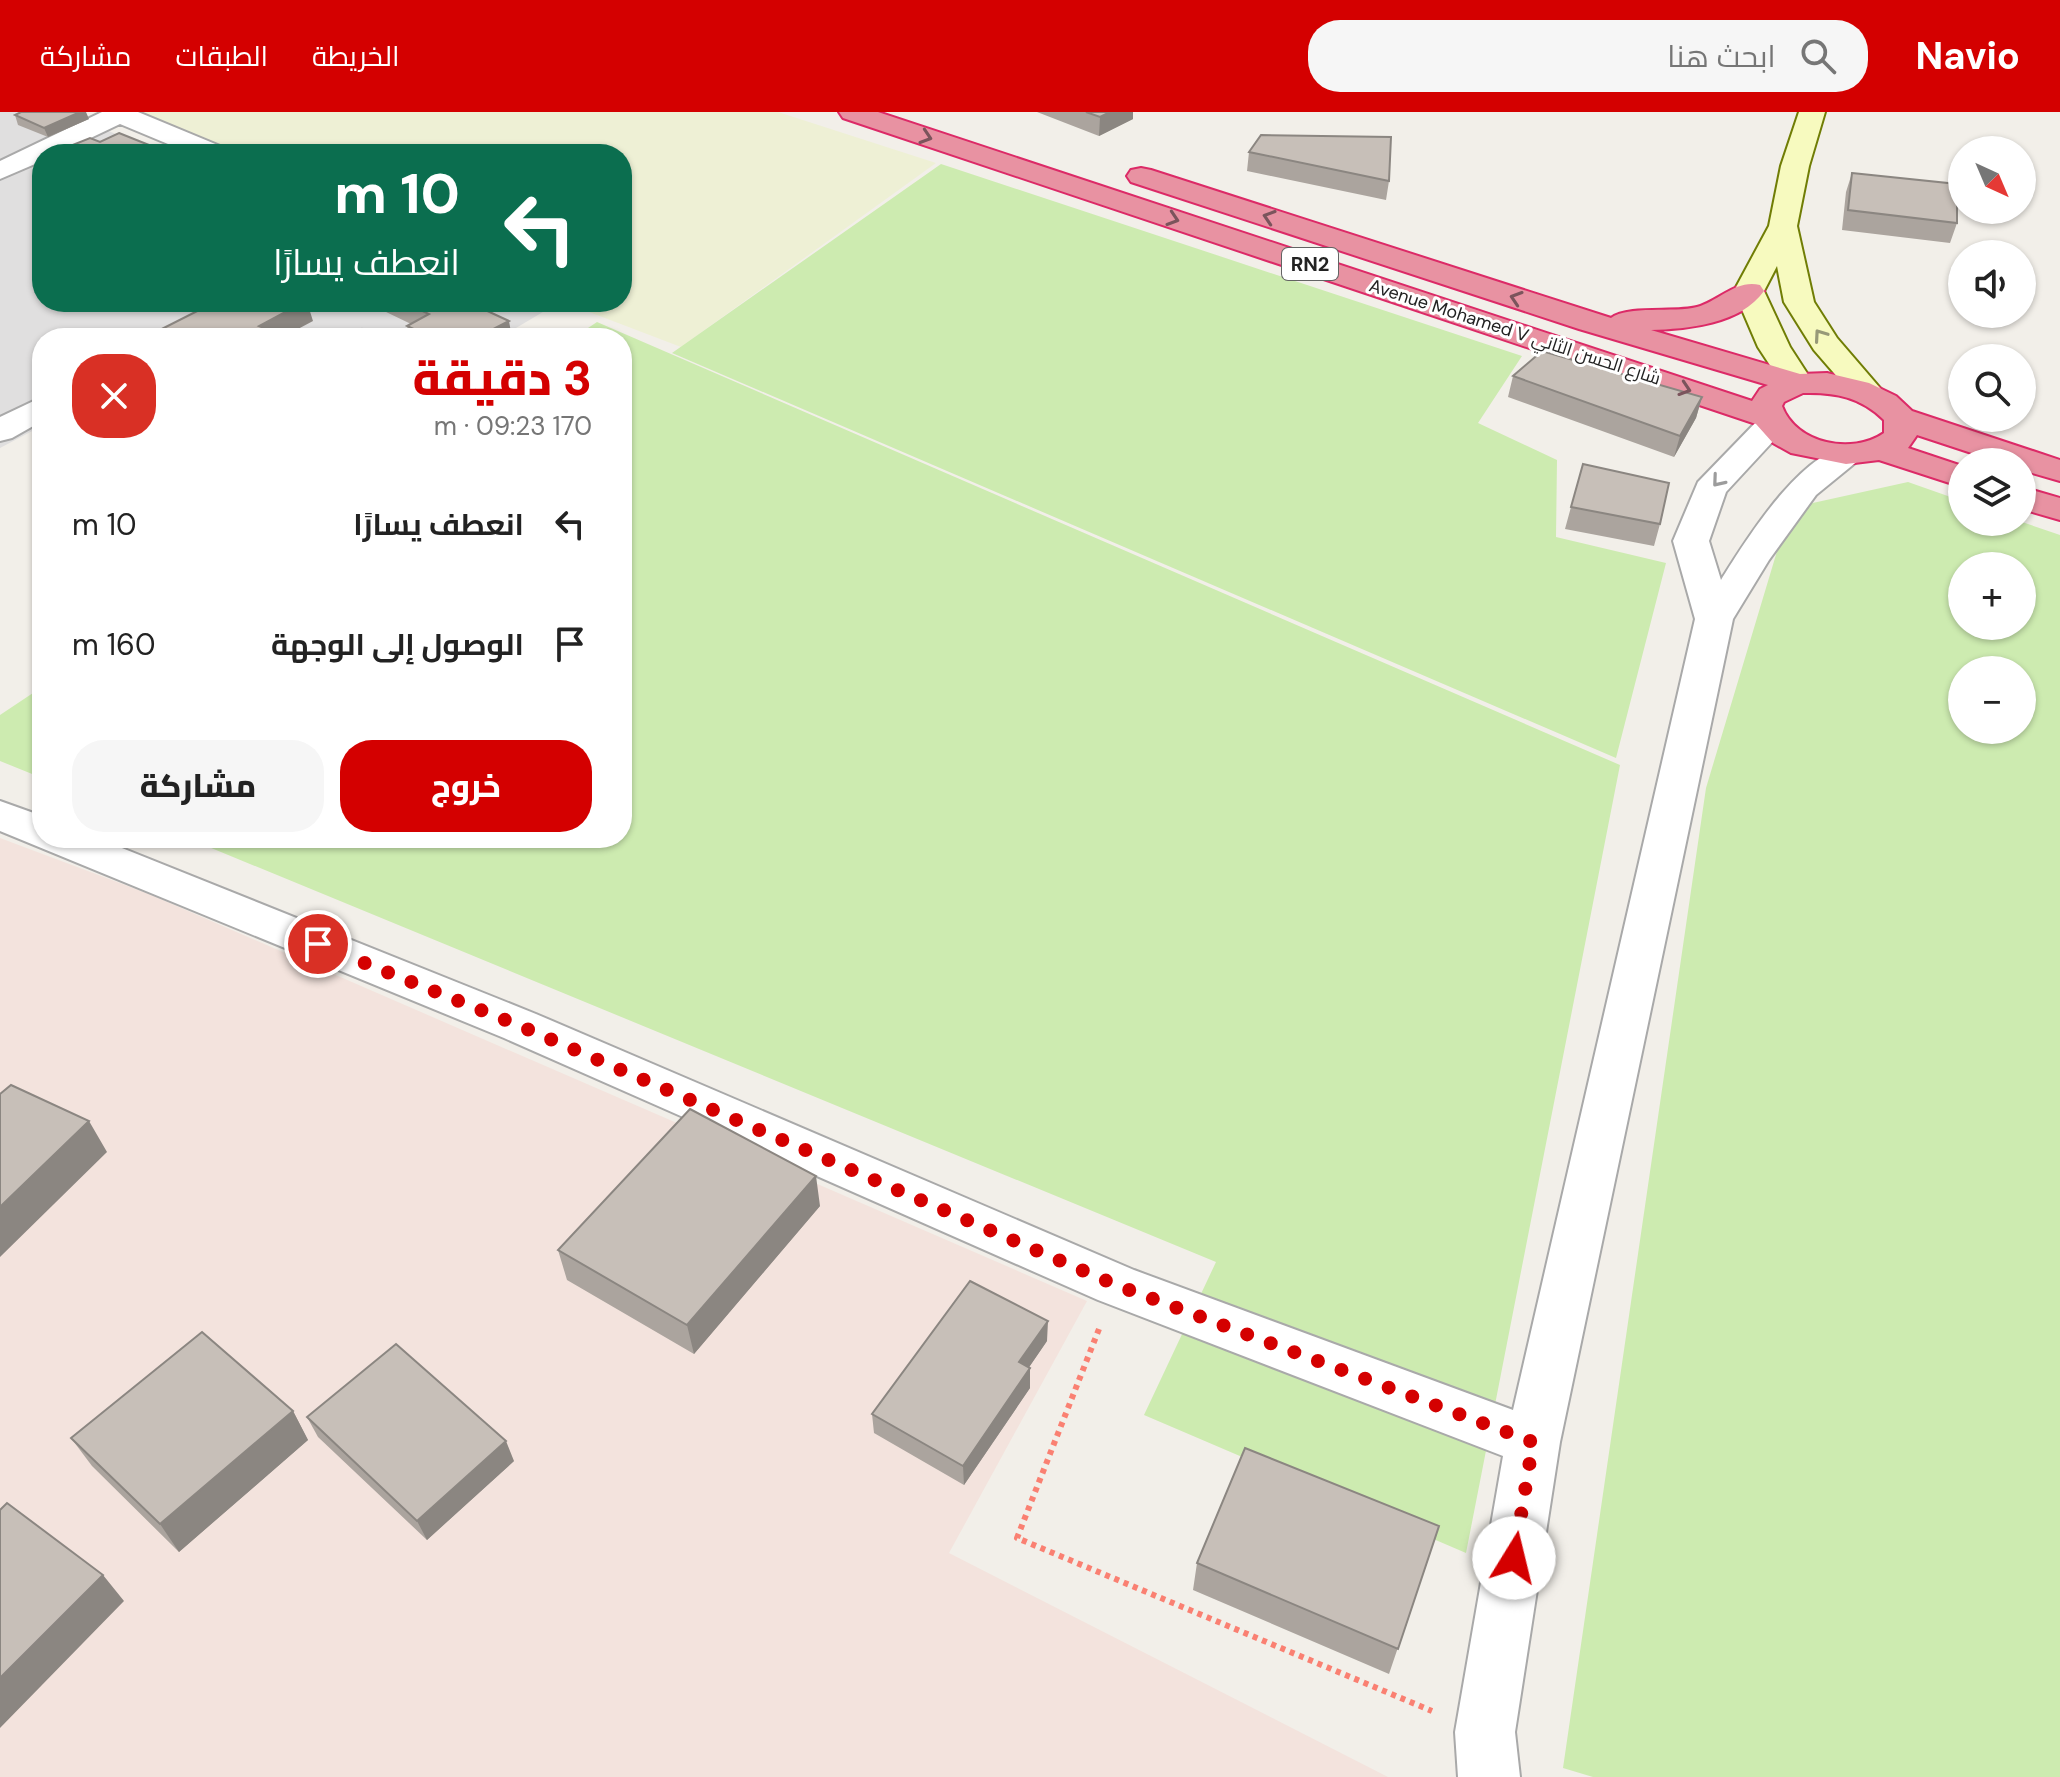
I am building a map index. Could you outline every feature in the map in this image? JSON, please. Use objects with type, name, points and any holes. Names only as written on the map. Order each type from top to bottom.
[{"type":"highway","name":"Avenue Mohamed V شارع الحسن الثاني","points":[[852,112],[1770,421]]},
{"type":"highway","name":"Avenue Mohamed V شارع الحسن الثاني","points":[[1110,166],[1590,322],[1798,384]]},
{"type":"highway","points":[[1590,322],[1684,319],[1715,313],[1749,291]]},
{"type":"highway","name":"RN2","points":[[1798,384],[1827,383],[1870,395],[1900,418],[2060,471]]},
{"type":"highway","points":[[1770,421],[1766,406],[1771,396],[1798,384]]},
{"type":"highway","points":[[1865,452],[1901,437],[1900,418]]},
{"type":"highway","name":"RN2","points":[[1770,421],[1803,445],[1865,452],[1948,473]]},
{"type":"highway","points":[[2036,502],[2060,510]]},
{"type":"street","points":[[1798,384],[1774,347],[1749,291],[1783,226],[1795,166],[1812,112]]},
{"type":"street","points":[[55,144],[118,113],[191,144]]},
{"type":"street","points":[[0,171],[32,155]]},
{"type":"street","points":[[1783,226],[1799,302],[1825,343],[1870,395]]},
{"type":"street","points":[[0,431],[32,413]]},
{"type":"street","points":[[1714,619],[1691,541],[1710,489],[1770,421]]},
{"type":"street","points":[[1487,1755],[1533,1442],[1714,619],[1753,557],[1804,488],[1865,452]]},
{"type":"street","points":[[0,815],[32,828]]},
{"type":"street","points":[[82,848],[520,1026],[1116,1285],[1533,1442]]},
{"type":"path","points":[[1116,1285],[1017,1538],[1487,1755]]},
{"type":"shaded area","points":[[0,112],[62,112],[140,144],[32,144],[32,312],[543,312],[516,328],[32,328],[32,431],[0,448]]},
{"type":"shaded area","points":[[0,838],[149,894],[1087,1301],[949,1553],[1388,1777],[0,1777]]},
{"type":"green space","points":[[93,112],[778,112],[936,163],[681,347],[589,312],[632,312],[632,144],[172,144]]},
{"type":"green space","points":[[941,164],[1522,356],[1478,423],[1557,460],[1556,537],[1666,563],[1616,758],[672,353]]},
{"type":"green space","points":[[597,322],[611,328],[588,328]]},
{"type":"green space","points":[[632,337],[1620,765],[1466,1553],[1144,1415],[1216,1262],[211,848],[632,848]]},
{"type":"green space","points":[[1908,482],[1948,496],[1948,536],[2036,536],[2036,527],[2060,535],[2060,1777],[1593,1777],[1563,1768],[1706,788],[1790,508]]},
{"type":"green space","points":[[32,694],[32,774],[0,761],[0,715]]},
{"type":"building","points":[[21,112],[80,112],[44,128],[15,115]]},
{"type":"building","points":[[1086,112],[1110,112],[1100,117]]},
{"type":"building","points":[[119,133],[146,144],[75,144],[90,138],[100,142]]},
{"type":"building","points":[[1261,135],[1391,137],[1389,181],[1249,152]]},
{"type":"building","points":[[1852,173],[1948,183],[1948,222],[1848,210]]},
{"type":"building","points":[[195,312],[285,312],[259,326],[264,328],[164,328]]},
{"type":"building","points":[[425,312],[490,312],[509,321],[495,328],[407,326],[429,314]]},
{"type":"building","points":[[1542,351],[1702,397],[1680,436],[1513,376]]},
{"type":"building","points":[[1583,464],[1669,483],[1660,524],[1571,507]]},
{"type":"building","points":[[11,1085],[89,1121],[0,1207],[0,1094]]},
{"type":"building","points":[[690,1109],[816,1176],[687,1325],[558,1250]]},
{"type":"building","points":[[970,1281],[1048,1321],[1019,1362],[1030,1368],[963,1466],[872,1414]]},
{"type":"building","points":[[202,1332],[293,1411],[160,1524],[71,1438]]},
{"type":"building","points":[[396,1344],[506,1441],[417,1521],[307,1417]]},
{"type":"building","points":[[1245,1448],[1439,1526],[1398,1649],[1197,1563]]},
{"type":"building","points":[[7,1503],[103,1575],[0,1678],[0,1510]]},
{"type":"route","points":[[318,944],[520,1026],[1116,1285],[1533,1442],[1514,1558]]}]
